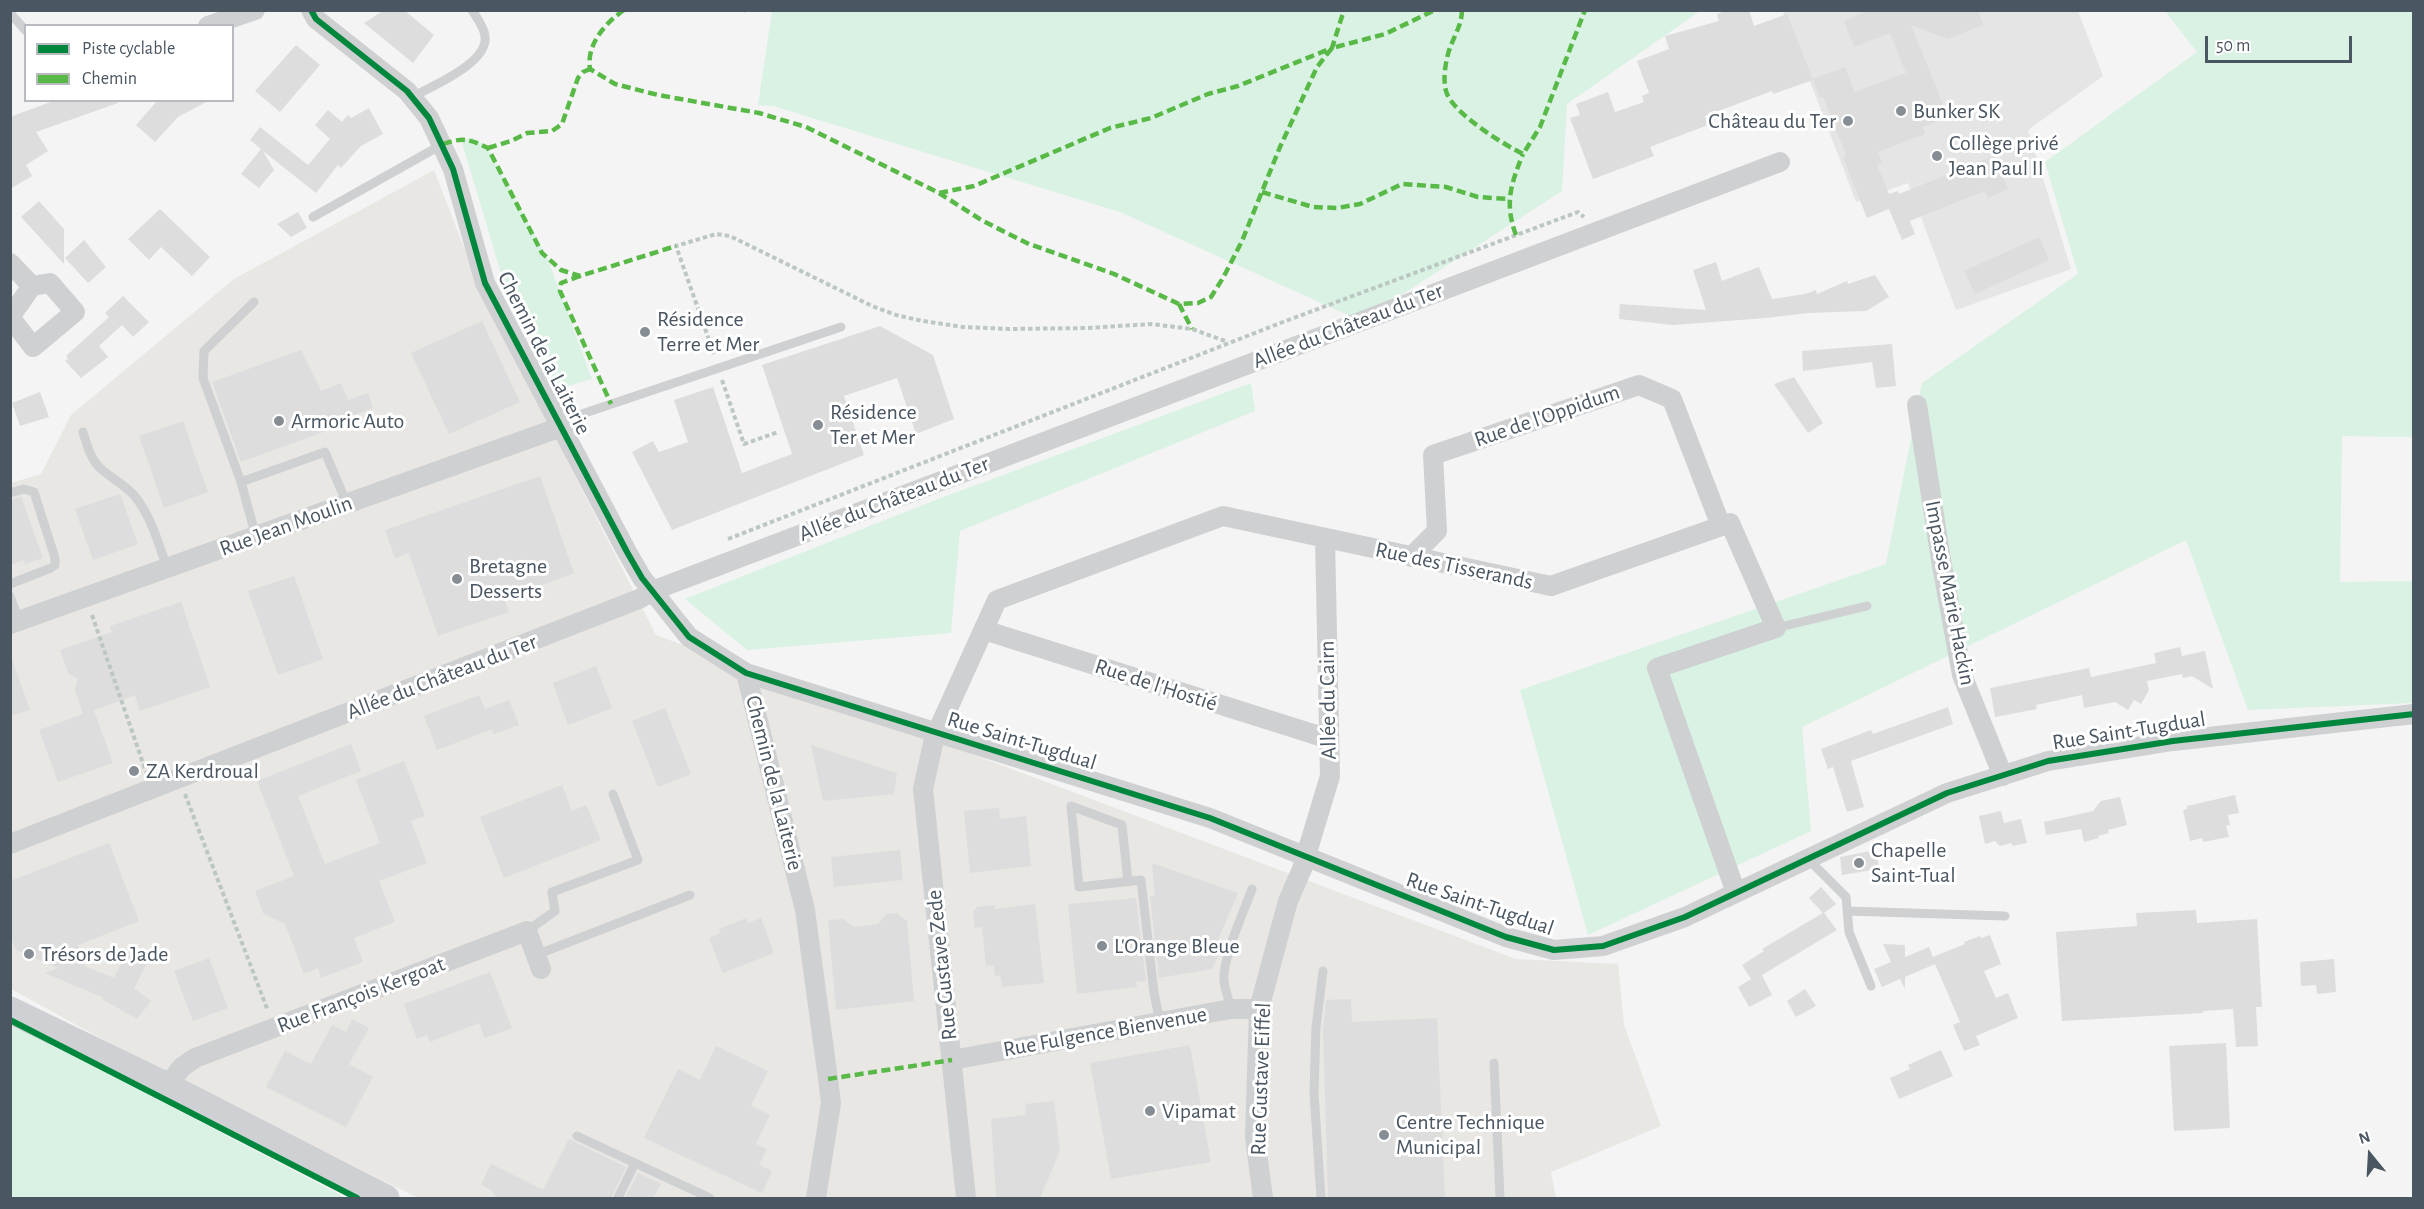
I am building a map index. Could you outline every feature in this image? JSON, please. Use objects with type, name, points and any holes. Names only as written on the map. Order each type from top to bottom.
[{"type":"main road","points":[[10,1010],[167,1086],[386,1198]]},
{"type":"street","points":[[214,24],[255,10]]},
{"type":"street","name":"Chemin de la Laiterie","points":[[310,10],[316,19],[412,97],[429,118],[453,169],[485,283],[627,552],[652,591],[689,637],[746,673],[805,910],[831,1103],[816,1198]]},
{"type":"street","name":"Allée du Château du Ter","points":[[10,844],[639,599],[652,591],[1780,162]]},
{"type":"street","points":[[10,263],[32,286]]},
{"type":"street","points":[[50,283],[75,312],[33,347],[10,317],[32,286],[50,283]]},
{"type":"street","name":"Rue de l'Oppidum","points":[[1412,557],[1437,531],[1433,456],[1639,385],[1672,399],[1721,526]]},
{"type":"street","name":"Impasse Marie Hackin","points":[[1917,405],[1941,560],[1962,675],[2003,776]]},
{"type":"street","name":"Rue Jean Moulin","points":[[15,622],[256,537],[560,425]]},
{"type":"street","name":"Rue des Tisserands","points":[[937,733],[997,600],[1223,516],[1551,586],[1721,526]]},
{"type":"street","points":[[1721,526],[1730,523],[1776,627],[1657,668],[1736,893]]},
{"type":"street","name":"Allée du Cairn","points":[[1306,858],[1330,776],[1325,538]]},
{"type":"street","name":"Rue de l'Hostié","points":[[984,630],[1329,740]]},
{"type":"street","name":"Rue Saint-Tugdual","points":[[746,673],[1210,818],[1506,937],[1554,950],[1603,946],[1686,917],[1947,794],[2048,761],[2173,741],[2414,714]]},
{"type":"street","name":"Rue Gustave Zede","points":[[937,733],[923,789],[966,1198]]},
{"type":"street","name":"Rue Gustave Eiffel","points":[[1263,1198],[1255,1138],[1259,1009],[1288,902],[1306,858]]},
{"type":"street","points":[[527,931],[538,962]]},
{"type":"street","name":"Rue François Kergoat","points":[[167,1086],[182,1067],[195,1058],[527,931]]},
{"type":"street","name":"Rue Fulgence Bienvenue","points":[[952,1060],[1231,1009],[1259,1009]]},
{"type":"lane","points":[[412,97],[468,66],[484,50],[485,37],[472,10]]},
{"type":"lane","points":[[10,13],[24,29]]},
{"type":"lane","points":[[313,217],[443,144]]},
{"type":"lane","points":[[254,302],[204,351],[203,378],[242,482],[256,537]]},
{"type":"lane","points":[[560,425],[841,327]]},
{"type":"lane","points":[[82,432],[94,462],[129,489],[138,500],[167,568]]},
{"type":"lane","points":[[242,482],[325,452],[347,504]]},
{"type":"lane","points":[[10,493],[24,489],[34,492],[55,558],[55,565],[10,584]]},
{"type":"lane","points":[[10,596],[15,622]]},
{"type":"lane","points":[[1776,627],[1867,606]]},
{"type":"lane","points":[[527,931],[555,911],[552,892],[638,860],[613,794]]},
{"type":"lane","points":[[1128,882],[1122,825],[1071,806],[1079,886],[1128,882],[1141,880],[1154,993],[1160,1022]]},
{"type":"lane","points":[[1808,859],[1846,897],[1849,932],[1871,986]]},
{"type":"lane","points":[[1231,1009],[1224,981],[1225,972],[1252,889]]},
{"type":"lane","points":[[538,962],[690,895]]},
{"type":"lane","points":[[1847,910],[2005,916]]},
{"type":"lane","points":[[1321,1198],[1314,1093],[1316,1027],[1323,971]]},
{"type":"lane","points":[[1494,1063],[1500,1198]]},
{"type":"lane","points":[[577,1136],[711,1198]]},
{"type":"lane","points":[[618,1198],[635,1163]]},
{"type":"path","points":[[719,543],[1230,343],[1578,212],[1599,230]]},
{"type":"path","points":[[714,354],[676,246],[716,234],[744,241],[872,306],[896,315],[924,321],[963,327],[1010,329],[1151,324],[1192,329],[1230,343]]},
{"type":"path","points":[[710,382],[722,378],[744,444],[778,432]]},
{"type":"path","points":[[86,597],[152,790]]},
{"type":"path","points":[[179,780],[275,1028]]},
{"type":"shaded area","name":"Collège privé Jean Paul II","points":[[1783,11],[2078,11],[2103,76],[2028,130],[2071,269],[1956,310],[1908,183],[1856,202]]},
{"type":"shaded area","points":[[434,170],[480,289],[656,635],[1516,959],[1618,964],[1624,1025],[1661,1126],[1551,1172],[1556,1198],[418,1198],[111,1044],[11,989],[11,483],[41,474],[71,415],[234,279]]},
{"type":"green space","points":[[772,11],[1700,11],[1567,104],[1562,191],[1361,321],[1120,212],[773,106],[758,105]]},
{"type":"green space","points":[[2165,11],[2413,11],[2413,437],[2342,436],[2340,582],[2413,581],[2413,703],[2248,710],[2186,540],[1802,727],[1811,831],[1588,935],[1520,690],[1886,564],[1922,383],[2078,274],[2045,162],[2197,52]]},
{"type":"green space","points":[[474,138],[488,148],[548,260],[592,379],[557,389],[508,297],[461,139]]},
{"type":"green space","points":[[1251,383],[1255,411],[960,531],[951,633],[747,650],[685,599],[933,501]]},
{"type":"green space","points":[[11,1023],[346,1198],[11,1198]]},
{"type":"building","points":[[384,10],[404,10],[434,35],[413,63],[364,23]]},
{"type":"building","points":[[1728,10],[1749,10],[1754,26],[1787,14],[1813,80],[1773,94],[1772,91],[1705,116],[1708,125],[1650,147],[1654,156],[1593,179],[1570,118],[1580,115],[1576,104],[1608,92],[1615,112],[1644,102],[1642,96],[1649,93],[1637,61],[1669,49],[1665,36],[1719,21],[1717,14]]},
{"type":"building","points":[[1869,10],[1978,10],[1983,25],[1947,39],[1911,25],[1948,117],[1923,127],[1925,134],[1878,152],[1882,163],[1877,165],[1889,194],[1898,191],[1899,194],[1994,156],[2008,189],[1988,198],[1985,191],[1910,221],[1915,234],[1902,240],[1889,209],[1867,218],[1843,157],[1846,155],[1823,97],[1820,98],[1813,79],[1845,67],[1854,92],[1906,73],[1890,33],[1854,47],[1844,21]]},
{"type":"building","points":[[296,45],[320,65],[280,112],[255,91]]},
{"type":"building","points":[[51,102],[118,103],[36,132],[48,151],[26,165],[32,176],[10,189],[10,117]]},
{"type":"building","points":[[156,102],[206,102],[178,117],[155,142],[136,125]]},
{"type":"building","points":[[369,108],[383,134],[361,146],[341,168],[338,165],[316,193],[263,151],[274,170],[259,188],[241,174],[261,149],[250,140],[260,127],[308,165],[330,139],[315,125],[328,110],[342,122],[348,115],[351,118]]},
{"type":"building","points":[[39,201],[64,229],[64,264],[21,217]]},
{"type":"building","points":[[160,209],[210,257],[192,276],[161,247],[149,260],[128,239]]},
{"type":"building","points":[[298,212],[307,228],[291,237],[277,224]]},
{"type":"building","points":[[2039,237],[2049,260],[1975,294],[1964,271]]},
{"type":"building","points":[[84,240],[106,267],[88,283],[65,258]]},
{"type":"building","points":[[1716,262],[1722,281],[1759,267],[1772,299],[1816,290],[1817,294],[1847,281],[1848,284],[1875,275],[1889,297],[1866,311],[1808,313],[1673,325],[1619,319],[1620,304],[1706,310],[1693,270]]},
{"type":"building","points":[[123,296],[149,322],[133,337],[122,325],[99,346],[108,357],[81,378],[65,361],[68,359],[66,356],[109,317],[105,313]]},
{"type":"building","points":[[482,321],[520,402],[449,434],[411,353]]},
{"type":"building","name":"Résidence Ter et Mer","points":[[880,326],[933,355],[954,419],[916,434],[897,378],[844,396],[864,455],[672,530],[632,452],[653,441],[659,452],[688,442],[674,400],[713,387],[742,473],[792,454],[762,365]]},
{"type":"building","points":[[1892,344],[1896,386],[1876,388],[1872,362],[1803,371],[1802,351]]},
{"type":"building","points":[[301,350],[321,391],[341,383],[348,400],[368,393],[373,408],[335,422],[337,427],[241,462],[212,382]]},
{"type":"building","points":[[1794,377],[1823,423],[1808,433],[1774,384]]},
{"type":"building","points":[[40,392],[49,417],[20,426],[12,403]]},
{"type":"building","points":[[183,421],[208,492],[164,508],[139,436]]},
{"type":"building","points":[[540,476],[574,573],[504,599],[509,612],[438,636],[409,553],[395,558],[385,530]]},
{"type":"building","points":[[120,494],[138,544],[93,560],[75,509]]},
{"type":"building","points":[[21,497],[43,558],[25,564],[24,560],[10,565],[10,500]]},
{"type":"building","points":[[294,576],[323,659],[278,675],[248,591]]},
{"type":"building","points":[[181,602],[210,687],[140,711],[135,695],[94,710],[113,763],[58,782],[39,730],[83,714],[75,691],[78,679],[68,673],[60,650],[112,632],[110,626]]},
{"type":"building","points":[[2180,647],[2182,656],[2205,651],[2213,689],[2192,676],[2183,678],[2182,674],[2147,681],[2149,690],[2141,704],[2134,700],[2128,710],[2115,702],[2084,708],[2082,695],[2036,705],[2037,709],[1995,717],[1990,688],[2089,668],[2091,677],[2156,663],[2154,653]]},
{"type":"building","points":[[13,662],[30,710],[10,716],[10,663]]},
{"type":"building","points":[[596,666],[612,708],[568,725],[553,683]]},
{"type":"building","points":[[479,695],[485,709],[509,700],[519,725],[494,734],[492,729],[437,750],[424,716]]},
{"type":"building","points":[[1948,707],[1953,724],[1851,761],[1864,807],[1847,812],[1833,767],[1828,769],[1821,749],[1871,730],[1873,734]]},
{"type":"building","points":[[665,708],[691,774],[658,787],[632,721]]},
{"type":"building","points":[[351,744],[361,771],[298,796],[325,864],[380,843],[356,780],[404,761],[425,816],[411,821],[427,863],[379,881],[395,922],[354,938],[363,962],[321,978],[318,968],[304,974],[285,924],[263,913],[255,891],[294,876],[257,781]]},
{"type":"building","points":[[811,745],[897,773],[894,794],[823,801]]},
{"type":"building","points":[[562,785],[572,811],[586,805],[601,840],[504,878],[480,817]]},
{"type":"building","points":[[2235,795],[2239,813],[2228,815],[2230,825],[2226,826],[2229,837],[2203,842],[2202,838],[2190,841],[2183,810],[2187,809],[2187,806]]},
{"type":"building","points":[[2120,797],[2127,825],[2108,830],[2109,833],[2098,836],[2099,838],[2084,842],[2081,829],[2046,835],[2044,822],[2093,811],[2101,801]]},
{"type":"building","points":[[999,808],[1000,819],[1026,816],[1031,866],[970,873],[964,811]]},
{"type":"building","points":[[2001,811],[2004,823],[2021,819],[2027,843],[2000,846],[1995,841],[1985,844],[1979,816]]},
{"type":"building","points":[[109,843],[139,921],[78,945],[86,967],[114,978],[126,953],[147,963],[134,988],[151,1001],[137,1019],[102,999],[104,998],[45,973],[58,968],[16,950],[10,936],[10,881]]},
{"type":"building","points":[[900,850],[903,880],[834,887],[831,857]]},
{"type":"building","name":"Chapelle Saint-Tual","points":[[1876,850],[1879,869],[1842,875],[1840,857]]},
{"type":"building","points":[[1152,863],[1238,893],[1215,947],[1221,949],[1212,969],[1159,978],[1150,896],[1155,896]]},
{"type":"building","points":[[1821,887],[1836,904],[1824,913],[1837,930],[1762,975],[1772,995],[1749,1007],[1738,987],[1751,979],[1742,965],[1764,951],[1762,949],[1823,913],[1809,898]]},
{"type":"building","name":"L'Orange Bleue","points":[[1136,898],[1146,981],[1136,982],[1137,987],[1077,994],[1068,904]]},
{"type":"building","points":[[1035,904],[1044,983],[1002,987],[1000,975],[995,976],[994,965],[986,966],[982,927],[975,928],[973,912],[977,907],[995,905],[995,909]]},
{"type":"building","points":[[2196,910],[2197,923],[2257,919],[2262,1007],[2256,1007],[2258,1046],[2236,1047],[2233,1009],[2203,1011],[2203,1013],[2062,1021],[2056,932],[2137,926],[2136,913]]},
{"type":"building","points":[[897,913],[907,921],[914,1001],[836,1010],[828,920],[843,919],[854,927],[878,924],[886,914]]},
{"type":"building","points":[[746,918],[748,923],[761,918],[774,953],[723,973],[709,938],[720,933],[719,929]]},
{"type":"building","points":[[1990,935],[2001,964],[1984,971],[1996,998],[2008,993],[2018,1018],[1976,1036],[1980,1045],[1964,1051],[1953,1025],[1960,1022],[1935,964],[1905,977],[1905,989],[1900,979],[1882,987],[1874,969],[1891,962],[1883,944],[1905,945],[1905,957],[1929,947],[1933,957],[1965,944],[1964,942]]},
{"type":"building","points":[[209,958],[228,1008],[193,1021],[174,971]]},
{"type":"building","points":[[2334,959],[2336,992],[2317,994],[2316,985],[2301,986],[2300,962]]},
{"type":"building","points":[[490,972],[512,1028],[485,1038],[479,1023],[430,1042],[427,1035],[417,1039],[404,1004]]},
{"type":"building","points":[[1805,989],[1816,1006],[1796,1017],[1787,1001]]},
{"type":"building","name":"Centre Technique Municipal","points":[[1351,999],[1352,1022],[1437,1018],[1445,1198],[1328,1198],[1323,1028],[1326,1000]]},
{"type":"building","points":[[352,1019],[369,1028],[349,1064],[373,1077],[346,1127],[266,1087],[285,1051],[311,1064],[332,1025],[346,1032]]},
{"type":"building","points":[[2226,1043],[2230,1128],[2174,1131],[2169,1046]]},
{"type":"building","name":"Vipamat","points":[[1190,1045],[1211,1162],[1111,1179],[1090,1063]]},
{"type":"building","points":[[716,1046],[768,1071],[751,1106],[770,1115],[756,1144],[767,1149],[759,1165],[772,1171],[762,1193],[644,1138],[678,1069],[700,1080]]},
{"type":"building","points":[[1941,1050],[1953,1076],[1899,1099],[1890,1078],[1910,1069],[1908,1065]]},
{"type":"building","points":[[1054,1101],[1060,1151],[1040,1198],[996,1198],[991,1119],[1026,1115],[1025,1104]]},
{"type":"building","points":[[569,1139],[626,1167],[611,1198],[496,1198],[491,1190],[481,1185],[491,1164],[543,1190]]},
{"type":"building","points":[[638,1173],[661,1184],[653,1198],[625,1198]]},
{"type":"marked path","points":[[624,10],[598,35],[591,51],[590,69],[615,84],[658,95],[759,113],[806,127],[939,193],[974,186],[1110,128],[1151,118],[1208,94],[1238,86],[1332,48],[1344,10]]},
{"type":"marked path","points":[[939,193],[983,221],[1029,244],[1114,274],[1179,304],[1198,303],[1211,297],[1223,278],[1242,241],[1280,147],[1317,67],[1332,48],[1385,34],[1435,10]]},
{"type":"marked path","points":[[1462,10],[1446,63],[1446,91],[1450,100],[1468,118],[1523,154],[1540,127],[1585,10]]},
{"type":"marked path","points":[[488,148],[527,133],[552,131],[562,124],[578,78],[590,69]]},
{"type":"marked path","points":[[443,144],[466,140],[488,148],[542,253],[561,270],[580,276],[676,246]]},
{"type":"marked path","points":[[1516,235],[1510,213],[1510,194],[1523,154]]},
{"type":"marked path","points":[[1262,192],[1313,207],[1337,208],[1360,204],[1402,184],[1446,187],[1478,197],[1509,199]]},
{"type":"marked path","points":[[580,276],[561,283],[560,291],[611,404]]},
{"type":"marked path","points":[[1179,304],[1192,329]]},
{"type":"marked path","points":[[828,1079],[952,1060]]},
{"type":"cycle path","points":[[311,10],[316,19],[407,91],[429,118],[453,169],[485,283],[627,552],[642,578],[689,637],[746,673],[1210,818],[1506,937],[1554,950],[1603,946],[1685,917],[1947,793],[2048,761],[2173,741],[2414,714]]},
{"type":"cycle path","points":[[10,1020],[357,1198]]},
{"type":"place","name":"Bunker SK","points":[[1901,111]]},
{"type":"place","name":"Château du Ter","points":[[1848,121]]},
{"type":"place","name":"Collège privé Jean Paul II","points":[[1937,156]]},
{"type":"place","name":"Résidence Terre et Mer","points":[[645,332]]},
{"type":"place","name":"Armoric Auto","points":[[279,421]]},
{"type":"place","name":"Résidence Ter et Mer","points":[[818,425]]},
{"type":"place","name":"Bretagne Desserts","points":[[457,579]]},
{"type":"place","name":"ZA Kerdroual","points":[[134,771]]},
{"type":"place","name":"Chapelle Saint-Tual","points":[[1859,863]]},
{"type":"place","name":"L'Orange Bleue","points":[[1102,946]]},
{"type":"place","name":"Trésors de Jade","points":[[29,954]]},
{"type":"place","name":"Vipamat","points":[[1150,1111]]},
{"type":"place","name":"Centre Technique Municipal","points":[[1384,1135]]}]
